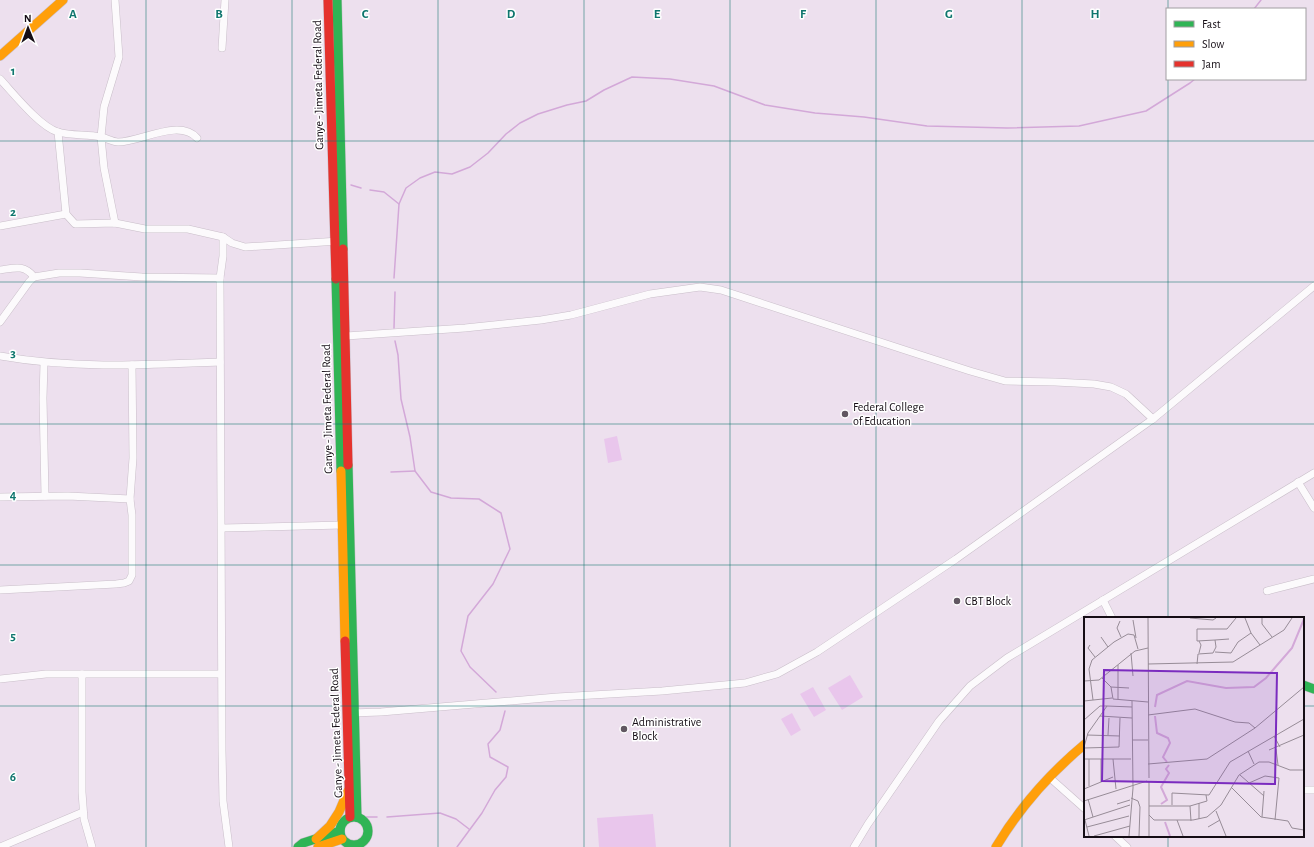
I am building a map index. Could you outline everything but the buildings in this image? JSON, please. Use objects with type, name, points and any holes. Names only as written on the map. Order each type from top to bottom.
[{"type":"main road","points":[[0,56],[63,0]]},
{"type":"main road","name":"Ganye - Jimeta Federal Road","points":[[328,0],[333,17]]},
{"type":"main road","name":"Ganye - Jimeta Federal Road","points":[[337,0],[333,17],[339,242],[342,525],[351,713],[349,788],[354,817]]},
{"type":"main road","name":"Ganye - Jimeta Federal Road","points":[[339,242],[346,336],[351,713],[354,817]]},
{"type":"main road","points":[[1304,685],[1314,689]]},
{"type":"main road","points":[[996,847],[1016,817],[1049,778],[1062,764],[1084,745]]},
{"type":"main road","points":[[317,843],[339,812],[349,788]]},
{"type":"main road","points":[[354,817],[366,822],[368,829],[367,836],[361,845],[350,846],[341,835],[342,823],[354,817]]},
{"type":"main road","points":[[298,847],[303,843],[317,843],[341,835]]},
{"type":"street","points":[[115,0],[119,57],[104,108],[101,137],[104,168],[115,223]]},
{"type":"street","points":[[222,48],[225,0]]},
{"type":"street","points":[[0,79],[23,104],[48,127],[58,132],[101,137],[118,142],[178,129],[189,132],[197,138]]},
{"type":"street","points":[[58,132],[66,214],[75,224],[115,223],[145,229],[188,229],[223,237],[232,243],[245,247],[339,242]]},
{"type":"street","points":[[0,226],[66,214]]},
{"type":"street","points":[[223,237],[223,256],[220,278],[222,528],[221,674],[223,801],[230,847]]},
{"type":"street","points":[[0,270],[22,267],[29,271],[34,277]]},
{"type":"street","points":[[0,322],[23,289],[34,277],[59,273],[80,273],[142,277],[220,278]]},
{"type":"street","points":[[346,336],[465,328],[541,320],[571,315],[650,294],[700,286],[720,290],[963,369],[1005,381],[1094,384],[1111,387],[1126,394],[1153,420]]},
{"type":"street","points":[[351,713],[662,691],[745,683],[777,674],[817,652],[943,568],[1153,420],[1314,286]]},
{"type":"street","points":[[0,356],[44,363],[72,365],[132,365],[220,362]]},
{"type":"street","points":[[44,363],[43,405],[45,496]]},
{"type":"street","points":[[0,590],[124,584],[129,581],[132,576],[132,522],[130,499],[133,458],[132,365]]},
{"type":"street","points":[[854,847],[872,817],[939,721],[970,686],[1007,658],[1314,473]]},
{"type":"street","points":[[1298,482],[1314,508]]},
{"type":"street","points":[[0,497],[45,496],[130,499]]},
{"type":"street","points":[[222,528],[342,525]]},
{"type":"street","points":[[1267,591],[1314,579]]},
{"type":"street","points":[[1103,600],[1112,617]]},
{"type":"street","points":[[0,679],[46,674],[221,674]]},
{"type":"street","points":[[82,674],[82,785],[84,819],[92,847]]},
{"type":"street","points":[[1049,778],[1084,808]]},
{"type":"street","points":[[0,847],[84,812]]},
{"type":"street","points":[[1118,837],[1127,847]]},
{"type":"shaded area","points":[[617,436],[622,460],[608,463],[604,439]]},
{"type":"shaded area","points":[[850,675],[863,697],[842,710],[828,688]]},
{"type":"shaded area","points":[[813,687],[826,710],[814,717],[800,694]]},
{"type":"shaded area","points":[[792,713],[801,730],[791,736],[781,719]]},
{"type":"shaded area","points":[[653,814],[656,847],[599,847],[597,818]]},
{"type":"waterway","points":[[1255,8],[1261,0]]},
{"type":"waterway","points":[[394,278],[399,204],[406,188],[420,178],[435,172],[452,174],[470,167],[488,153],[506,134],[520,123],[538,114],[586,101],[604,90],[632,77],[670,79],[714,86],[765,105],[815,113],[864,117],[927,126],[1007,128],[1079,126],[1146,111],[1194,80]]},
{"type":"waterway","points":[[351,185],[361,188]]},
{"type":"waterway","points":[[370,190],[384,192],[399,204]]},
{"type":"waterway","points":[[394,328],[395,292]]},
{"type":"waterway","points":[[395,341],[398,355],[401,399],[410,437],[415,471],[431,492],[451,498],[479,499],[501,513],[510,549],[493,584],[468,616],[461,651],[470,667],[496,692]]},
{"type":"waterway","points":[[391,472],[415,471]]},
{"type":"waterway","points":[[457,847],[482,813],[495,790],[506,777],[508,767],[490,757],[488,744],[500,730],[505,711]]},
{"type":"waterway","points":[[387,817],[440,813],[456,819],[469,829]]},
{"type":"waterway","points":[[366,817],[377,817]]},
{"type":"traffic: fast","points":[[337,0],[343,249]]},
{"type":"traffic: fast","points":[[336,279],[341,471]]},
{"type":"traffic: fast","points":[[348,465],[357,817]]},
{"type":"traffic: fast","points":[[1304,685],[1314,689]]},
{"type":"traffic: fast","points":[[354,817],[364,821],[368,831],[364,841],[354,845],[344,841],[340,831],[344,821],[354,817]]},
{"type":"traffic: fast","points":[[298,847],[303,843],[340,831]]},
{"type":"traffic: slow","points":[[0,56],[63,0]]},
{"type":"traffic: slow","points":[[341,471],[345,641]]},
{"type":"traffic: slow","points":[[996,847],[1015,818],[1047,779],[1084,745]]},
{"type":"traffic: slow","points":[[316,839],[330,826],[339,812],[348,791]]},
{"type":"traffic: slow","points":[[318,847],[342,839]]},
{"type":"traffic: jam","points":[[328,0],[336,279]]},
{"type":"traffic: jam","points":[[343,249],[348,465]]},
{"type":"traffic: jam","points":[[345,641],[350,817]]},
{"type":"place","name":"Federal College of Education","points":[[845,414]]},
{"type":"place","name":"CBT Block","points":[[957,601]]},
{"type":"place","name":"Administrative Block","points":[[624,729]]}]
